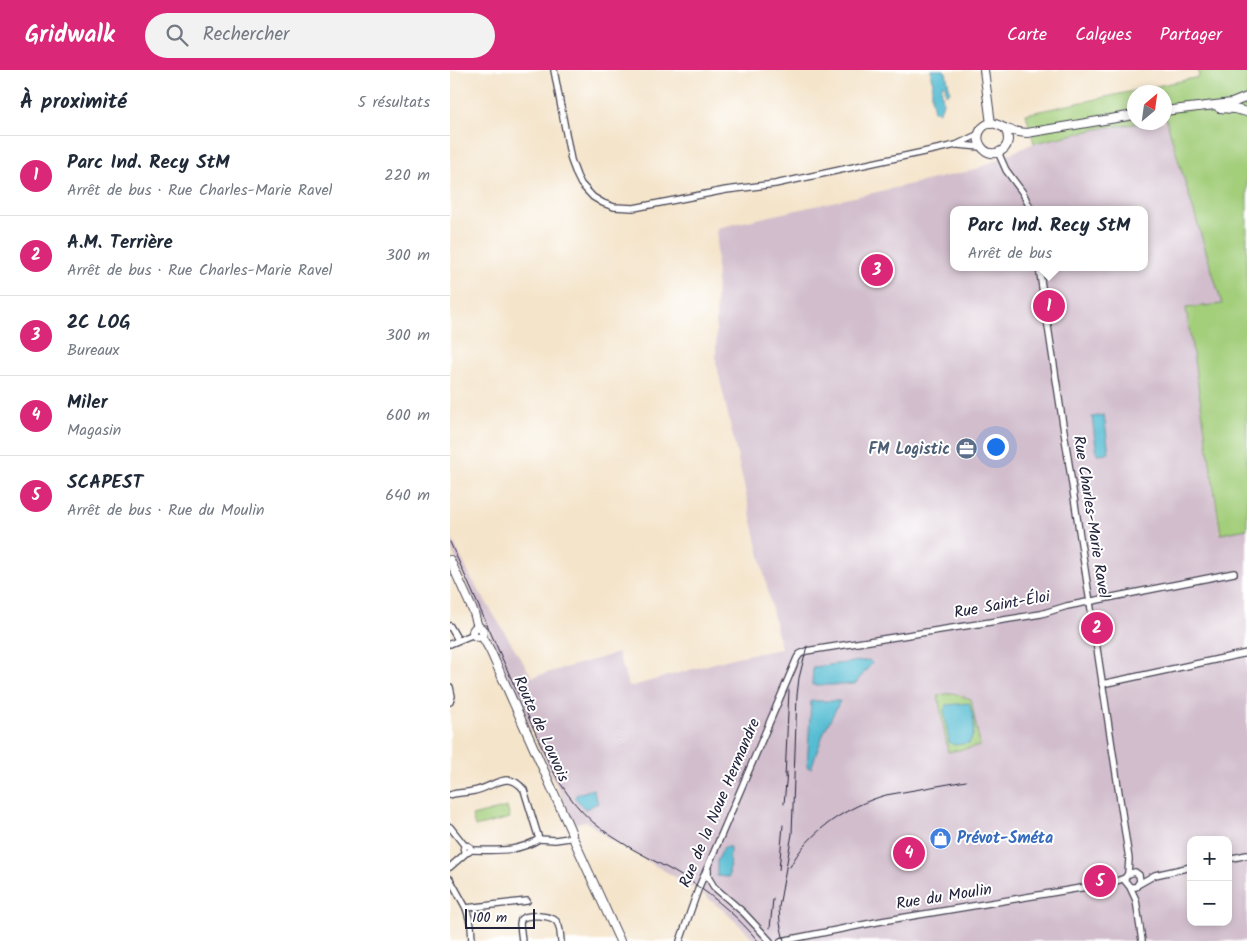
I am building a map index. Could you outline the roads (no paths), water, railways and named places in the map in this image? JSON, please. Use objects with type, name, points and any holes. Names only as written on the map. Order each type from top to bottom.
[{"type":"main road","points":[[984,70],[991,124]]},
{"type":"main road","points":[[1172,110],[1232,103],[1247,97]]},
{"type":"main road","points":[[1195,108],[1234,109],[1247,112]]},
{"type":"main road","points":[[1027,133],[1008,142],[998,152],[989,152],[981,147],[979,143],[979,134],[983,127],[991,124],[1001,125],[1015,132],[1027,133],[1127,116]]},
{"type":"main road","points":[[1005,128],[1008,142]]},
{"type":"main road","name":"Route de Louvois","points":[[450,560],[474,613],[478,633],[486,642],[514,702],[567,821],[572,838],[620,941]]},
{"type":"street","points":[[554,70],[571,160],[576,176],[593,197],[614,207],[634,208],[726,190],[775,184],[956,145],[979,134]]},
{"type":"street","points":[[956,145],[981,147]]},
{"type":"street","points":[[998,152],[1006,170],[1023,193],[1029,206]]},
{"type":"street","name":"Rue Charles-Marie Ravel","points":[[1040,271],[1129,859],[1136,873]]},
{"type":"street","name":"Rue Saint-Éloi","points":[[788,677],[798,656],[806,651],[1041,614],[1067,606],[1234,573]]},
{"type":"street","points":[[450,626],[458,640]]},
{"type":"street","points":[[450,644],[478,633]]},
{"type":"street","points":[[1102,684],[1247,653]]},
{"type":"street","name":"Rue de la Noue Hermandre","points":[[680,941],[708,866],[788,677]]},
{"type":"street","points":[[450,687],[452,696],[450,702]]},
{"type":"street","points":[[450,795],[472,792],[507,779],[514,781],[520,784],[524,790],[539,839]]},
{"type":"street","points":[[450,827],[467,850]]},
{"type":"street","points":[[450,867],[467,850],[507,851],[533,843],[539,839],[572,838]]},
{"type":"street","points":[[1232,858],[1247,855]]},
{"type":"street","name":"Rue Charles-Marie Ravel","points":[[1126,876],[1129,859]]},
{"type":"street","points":[[708,866],[708,877],[714,887],[744,913],[770,941]]},
{"type":"street","points":[[1129,886],[1133,887],[1155,875],[1187,868]]},
{"type":"street","points":[[1136,900],[1125,881],[1126,876],[1136,873],[1155,875]]},
{"type":"street","points":[[1136,873],[1140,877],[1136,900],[1142,941]]},
{"type":"street","name":"Rue du Moulin","points":[[781,941],[882,921],[1111,883],[1126,876]]},
{"type":"street","points":[[450,879],[466,908],[471,925],[472,941]]},
{"type":"street","name":"Rue du Moulin","points":[[1111,883],[1129,886]]},
{"type":"street","points":[[466,908],[527,901]]},
{"type":"street","points":[[522,941],[520,921],[522,917],[529,916],[542,916],[557,922],[561,941]]},
{"type":"water","points":[[931,70],[944,70],[946,72],[950,92],[946,94],[945,85],[943,84],[943,103],[939,112],[934,111],[933,108]]},
{"type":"water","points":[[1104,415],[1109,453],[1097,454],[1092,417]]},
{"type":"water","points":[[869,660],[872,663],[855,684],[812,685],[813,667]]},
{"type":"water","points":[[811,701],[840,701],[824,732],[811,768],[807,767]]},
{"type":"water","points":[[969,703],[974,723],[972,738],[969,743],[954,745],[949,742],[944,710],[947,705]]},
{"type":"water","points":[[593,789],[598,803],[585,809],[575,798],[577,794]]},
{"type":"water","points":[[724,847],[730,847],[729,877],[717,876],[717,861]]},
{"type":"railway","points":[[450,542],[549,763],[568,795],[584,814],[603,830],[632,849],[693,883],[711,896],[736,917],[758,941]]},
{"type":"railway","points":[[784,941],[779,907],[792,834],[797,695],[807,646]]},
{"type":"railway","points":[[785,778],[789,690]]},
{"type":"railway","points":[[784,804],[787,772]]},
{"type":"railway","points":[[790,867],[807,842],[818,831],[858,806],[886,795],[966,781]]},
{"type":"railway","points":[[779,870],[783,825]]},
{"type":"railway","points":[[770,928],[773,899]]},
{"type":"place","name":"2C LOG","points":[[877,270]]},
{"type":"place","name":"Parc Ind. Recy StM","points":[[1049,306]]},
{"type":"place","name":"FM Logistic","points":[[966,449]]},
{"type":"place","name":"A.M. Terrière","points":[[1097,628]]},
{"type":"place","name":"Prévot-Sméta","points":[[941,838]]},
{"type":"place","name":"Miler","points":[[909,853]]},
{"type":"place","name":"SCAPEST","points":[[1100,881]]}]
